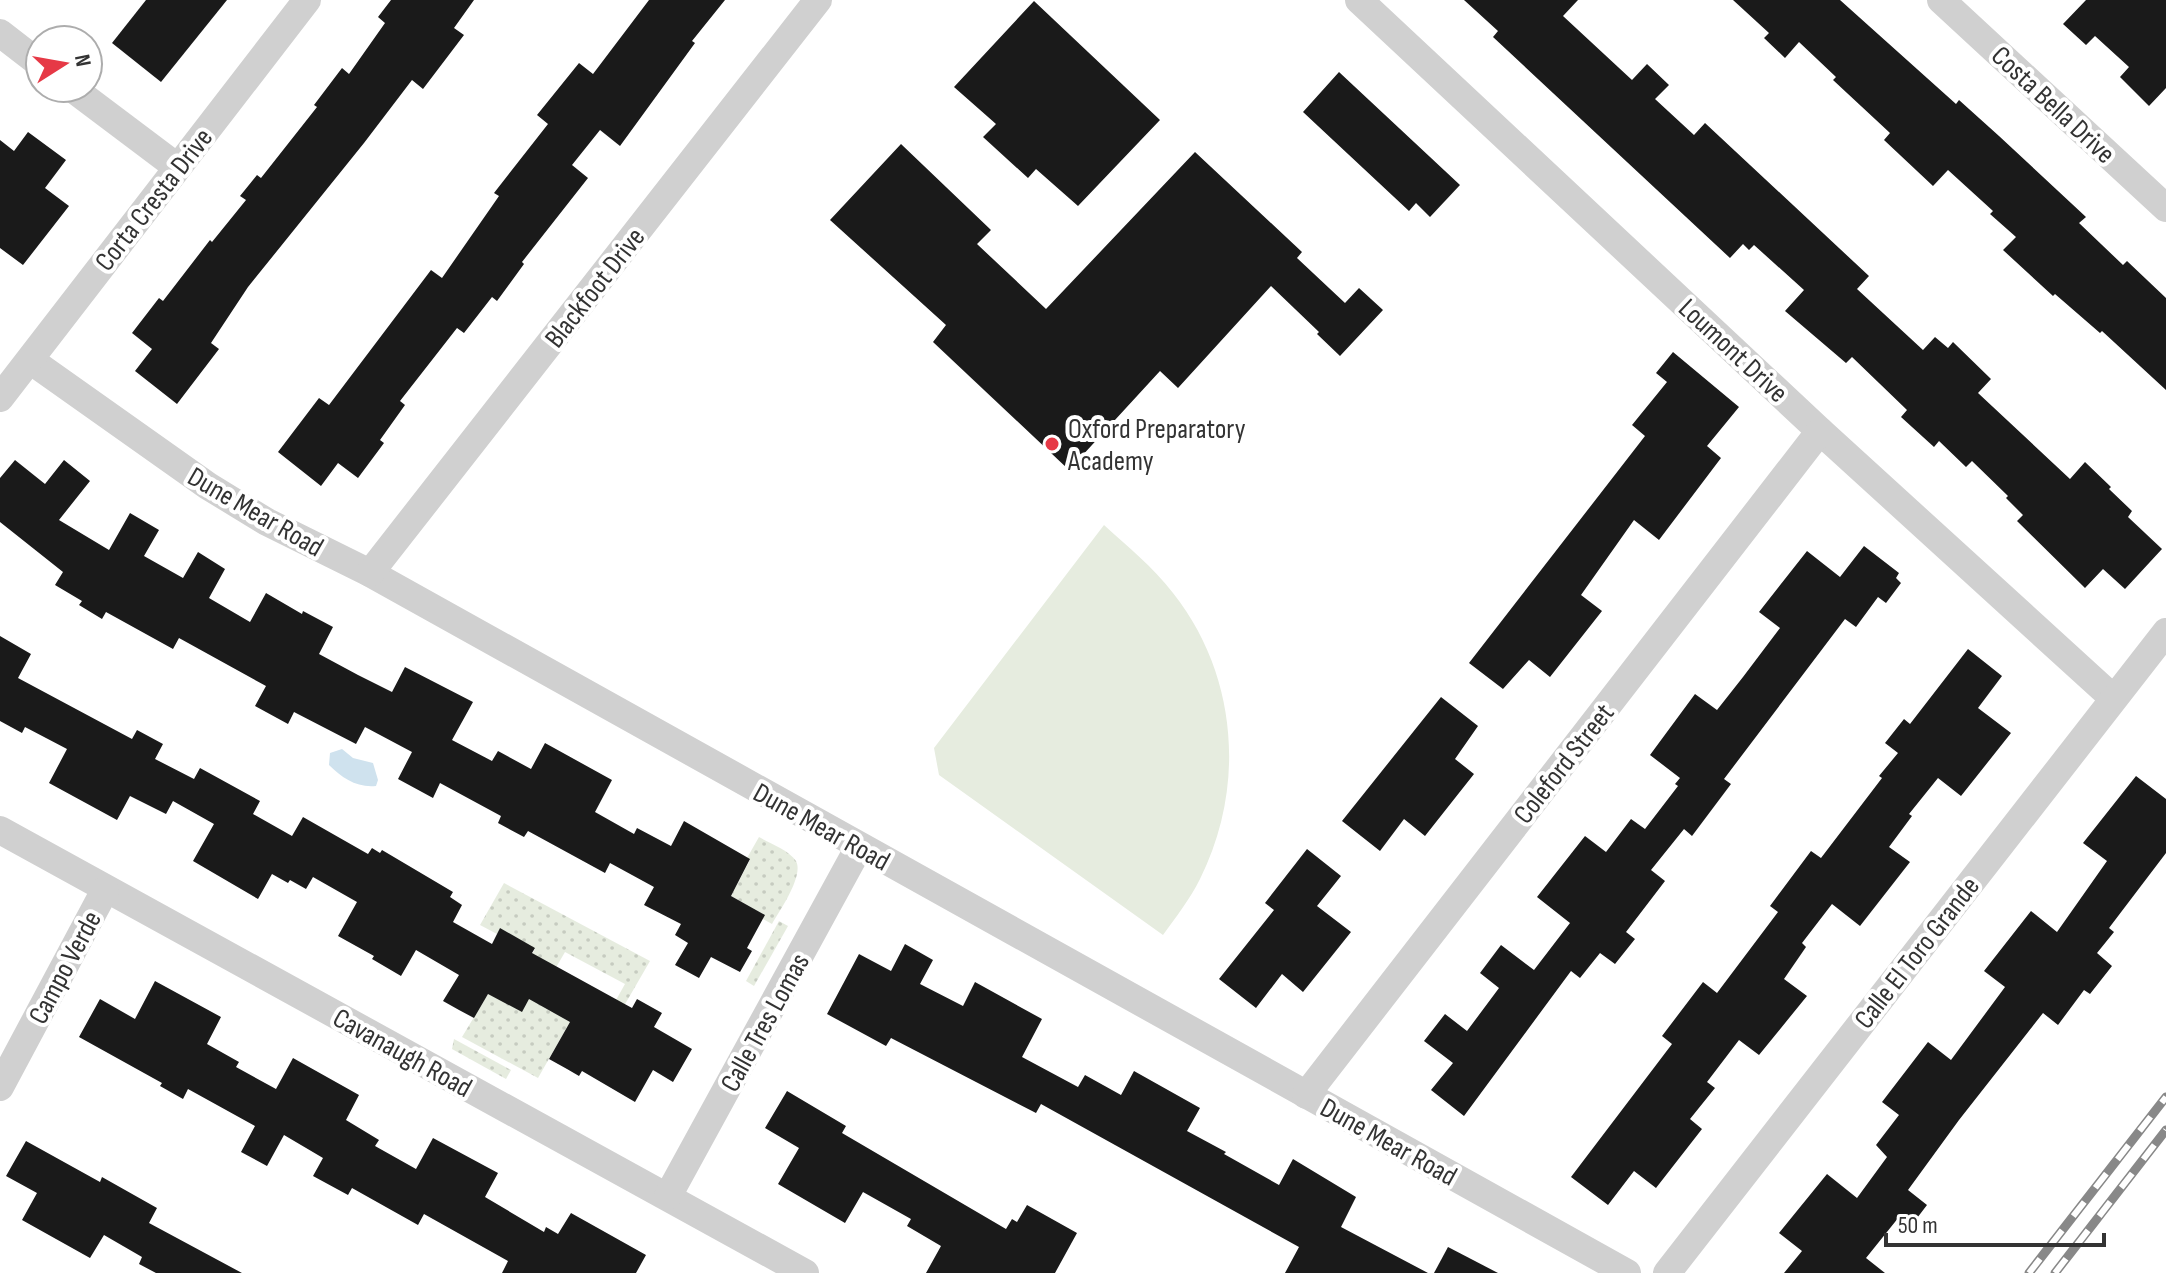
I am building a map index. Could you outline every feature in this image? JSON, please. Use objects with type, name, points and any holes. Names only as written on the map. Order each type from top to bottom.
[{"type":"street","name":"Corta Cresta Drive","points":[[0,398],[307,0]]},
{"type":"street","name":"Blackfoot Drive","points":[[370,573],[818,0]]},
{"type":"street","name":"Loumont Drive","points":[[1359,0],[1820,431],[2113,698]]},
{"type":"street","name":"Costa Bella Drive","points":[[1941,0],[2166,208]]},
{"type":"street","points":[[0,33],[24,52]]},
{"type":"street","points":[[93,104],[177,167]]},
{"type":"street","name":"Dune Mear Road","points":[[30,360],[208,486],[267,522],[370,573],[1627,1273]]},
{"type":"street","name":"Coleford Street","points":[[1306,1095],[1820,431]]},
{"type":"street","name":"Calle El Toro Grande","points":[[1667,1273],[2166,632]]},
{"type":"street","name":"Cavanaugh Road","points":[[0,830],[805,1273]]},
{"type":"street","name":"Calle Tres Lomas","points":[[668,1196],[859,847]]},
{"type":"street","name":"Campo Verde","points":[[0,1087],[105,890]]},
{"type":"shaded area","points":[[1104,525],[1157,574],[1195,625],[1211,659],[1222,695],[1228,732],[1229,770],[1215,844],[1196,886],[1163,935],[939,775],[934,748]]},
{"type":"shaded area","points":[[759,837],[789,853],[798,867],[790,893],[772,924],[763,919],[764,915],[731,896]]},
{"type":"shaded area","points":[[504,883],[650,961],[602,1044],[593,1041],[625,984],[565,952],[536,1002],[570,1022],[538,1078],[462,1037],[488,994],[526,965],[535,949],[500,928],[497,934],[480,925]]},
{"type":"shaded area","points":[[779,921],[788,926],[754,986],[746,981]]},
{"type":"shaded area","points":[[454,1039],[511,1070],[506,1079],[452,1049]]},
{"type":"water","points":[[342,749],[353,758],[373,763],[378,780],[376,786],[350,781],[329,765],[330,753]]},
{"type":"building","points":[[146,0],[227,0],[161,82],[112,43]]},
{"type":"building","points":[[391,0],[474,0],[454,28],[464,35],[423,89],[412,80],[248,287],[211,343],[219,349],[177,404],[135,371],[152,349],[132,333],[159,298],[163,301],[210,240],[212,242],[246,200],[240,196],[257,175],[261,178],[317,107],[314,105],[342,68],[349,74],[385,23],[378,17]]},
{"type":"building","points":[[649,0],[725,0],[692,41],[695,43],[620,146],[600,130],[572,165],[588,178],[522,262],[524,264],[497,301],[492,297],[464,333],[457,328],[400,401],[405,405],[380,440],[384,443],[358,478],[338,463],[321,486],[278,452],[319,398],[329,405],[431,270],[442,278],[499,196],[494,193],[548,124],[537,115],[579,63],[593,74]]},
{"type":"building","points":[[1464,0],[1578,0],[1563,16],[1632,80],[1647,64],[1669,85],[1655,99],[1694,135],[1705,123],[1869,276],[1857,289],[1923,350],[1935,337],[1948,348],[1953,342],[1991,379],[1978,393],[2070,479],[2085,462],[2132,511],[2128,517],[2162,549],[2125,589],[2103,569],[2085,588],[2017,521],[2023,515],[1972,461],[1966,467],[1939,441],[1934,447],[1901,417],[1907,410],[1852,357],[1846,363],[1785,311],[1804,290],[1754,245],[1749,250],[1743,244],[1730,258],[1493,37],[1498,31]]},
{"type":"building","points":[[1733,0],[1840,0],[1956,104],[1959,100],[1999,136],[2086,217],[2079,223],[2123,265],[2127,261],[2166,298],[2166,390],[2102,331],[2100,333],[2055,294],[2053,296],[2003,250],[2016,237],[1948,170],[1933,186],[1884,140],[1890,133],[1833,80],[1836,77],[1799,42],[1785,58],[1764,38],[1769,33]]},
{"type":"building","points":[[2086,0],[2166,0],[2166,88],[2149,106],[2120,77],[2129,67],[2095,36],[2086,45],[2063,24]]},
{"type":"building","points":[[1034,1],[1160,120],[1078,206],[1036,169],[1028,178],[983,137],[996,124],[954,87]]},
{"type":"building","points":[[1339,72],[1460,185],[1430,217],[1416,203],[1409,211],[1303,112]]},
{"type":"building","points":[[28,132],[66,160],[45,188],[69,206],[23,265],[0,248],[0,140],[14,151]]},
{"type":"building","points":[[901,144],[991,230],[977,244],[1046,309],[1195,152],[1302,252],[1297,258],[1345,303],[1359,288],[1383,310],[1340,356],[1271,286],[1178,388],[1160,371],[1069,470],[933,342],[946,325],[830,220]]},
{"type":"building","points":[[1673,352],[1739,407],[1707,446],[1721,458],[1659,540],[1634,520],[1581,595],[1602,611],[1550,677],[1529,660],[1503,689],[1469,663],[1645,436],[1632,425],[1667,382],[1656,373]]},
{"type":"building","points":[[15,460],[45,484],[64,460],[90,481],[59,520],[109,550],[130,513],[159,530],[144,556],[183,578],[198,552],[225,569],[209,598],[250,622],[266,593],[302,614],[303,611],[333,627],[319,654],[358,675],[392,692],[405,667],[473,702],[452,740],[492,761],[498,751],[531,769],[545,743],[612,780],[595,812],[634,834],[637,828],[671,846],[684,821],[750,859],[731,896],[765,915],[747,948],[752,951],[740,972],[711,957],[699,978],[675,965],[688,943],[675,935],[681,924],[644,905],[654,887],[610,863],[605,873],[528,831],[524,837],[498,823],[501,816],[440,783],[433,798],[398,779],[412,752],[365,727],[356,744],[294,712],[288,724],[255,706],[266,686],[179,638],[173,649],[106,612],[102,619],[79,605],[82,601],[55,585],[63,572],[0,522],[0,478]]},
{"type":"building","points":[[1864,546],[1899,573],[1896,578],[1901,583],[1886,603],[1878,597],[1856,627],[1845,619],[1724,779],[1731,784],[1692,836],[1684,829],[1651,870],[1665,881],[1626,932],[1635,939],[1615,964],[1600,953],[1580,978],[1571,971],[1464,1116],[1431,1090],[1453,1063],[1424,1041],[1445,1014],[1467,1031],[1499,988],[1480,973],[1501,945],[1534,970],[1570,923],[1537,897],[1585,836],[1606,852],[1631,819],[1645,829],[1678,786],[1675,784],[1680,778],[1650,755],[1695,694],[1717,710],[1743,677],[1780,628],[1759,612],[1807,551],[1840,577]]},
{"type":"building","points":[[0,636],[31,654],[18,678],[132,739],[137,730],[163,744],[155,759],[194,779],[200,768],[260,801],[253,814],[292,836],[303,817],[368,854],[372,848],[380,853],[382,850],[453,892],[450,897],[462,905],[453,922],[492,944],[500,928],[535,948],[532,953],[632,1008],[637,999],[662,1013],[654,1027],[692,1049],[673,1082],[653,1070],[635,1102],[582,1071],[579,1076],[549,1059],[570,1022],[529,999],[522,1012],[488,994],[474,1018],[443,1001],[459,975],[416,950],[401,976],[372,959],[374,956],[338,936],[357,902],[313,877],[306,889],[272,874],[258,899],[193,861],[214,824],[173,801],[166,814],[130,796],[117,820],[49,783],[67,749],[25,727],[22,733],[0,721]]},
{"type":"building","points":[[1968,649],[2002,676],[1978,708],[2011,733],[1961,796],[1938,778],[1909,814],[1912,816],[1889,847],[1910,862],[1860,926],[1832,904],[1802,943],[1806,947],[1784,979],[1807,996],[1759,1055],[1739,1040],[1707,1082],[1715,1088],[1690,1119],[1702,1129],[1656,1188],[1634,1171],[1608,1205],[1571,1177],[1672,1044],[1662,1036],[1703,982],[1717,993],[1778,912],[1770,906],[1811,851],[1821,858],[1882,778],[1879,776],[1898,753],[1885,743],[1904,719],[1910,724]]},
{"type":"building","points":[[1441,697],[1478,726],[1455,759],[1474,774],[1425,836],[1404,819],[1380,851],[1342,821]]},
{"type":"building","points":[[2136,776],[2166,799],[2166,853],[2109,928],[2114,932],[2097,953],[2112,966],[2090,994],[2084,990],[2058,1025],[2043,1013],[1959,1120],[1908,1190],[1927,1205],[1911,1226],[1899,1217],[1866,1258],[1885,1273],[1784,1273],[1802,1251],[1779,1233],[1827,1174],[1857,1198],[1887,1157],[1876,1145],[1899,1115],[1882,1102],[1928,1042],[1951,1060],[2005,987],[1984,971],[2031,911],[2057,932],[2107,861],[2083,843]]},
{"type":"building","points":[[1307,849],[1341,876],[1317,906],[1351,932],[1303,992],[1282,974],[1256,1008],[1219,979],[1274,910],[1265,903]]},
{"type":"building","points":[[905,944],[933,960],[920,984],[963,1006],[975,982],[1042,1019],[1022,1057],[1078,1087],[1085,1075],[1121,1095],[1134,1071],[1200,1108],[1187,1131],[1226,1152],[1224,1154],[1279,1185],[1293,1159],[1356,1197],[1341,1227],[1428,1273],[1285,1273],[1299,1247],[1041,1104],[1036,1113],[891,1038],[886,1046],[827,1014],[859,954],[891,971]]},
{"type":"building","points":[[155,981],[221,1017],[207,1044],[239,1062],[236,1067],[276,1089],[293,1058],[359,1095],[346,1120],[379,1140],[375,1146],[416,1169],[433,1138],[498,1173],[485,1197],[544,1232],[546,1227],[558,1234],[571,1213],[646,1255],[636,1273],[502,1273],[508,1261],[424,1214],[418,1225],[352,1188],[348,1195],[313,1176],[323,1158],[284,1135],[267,1166],[241,1152],[255,1126],[188,1089],[183,1099],[160,1086],[162,1083],[79,1037],[100,999],[135,1019]]},
{"type":"building","points":[[787,1091],[846,1126],[842,1133],[1006,1229],[1012,1219],[1017,1222],[1027,1205],[1077,1233],[1055,1273],[926,1273],[941,1246],[907,1226],[911,1219],[863,1192],[845,1223],[778,1184],[799,1148],[765,1128]]},
{"type":"building","points":[[26,1141],[100,1182],[102,1177],[157,1208],[149,1223],[242,1273],[156,1273],[139,1264],[142,1257],[104,1235],[90,1258],[22,1220],[37,1193],[6,1176]]},
{"type":"building","points":[[1448,1247],[1498,1273],[1434,1273]]},
{"type":"railway","points":[[2029,1273],[2166,1097]]},
{"type":"railway","points":[[2055,1273],[2166,1130]]},
{"type":"place","name":"Oxford Preparatory Academy","points":[[1052,444]]}]
